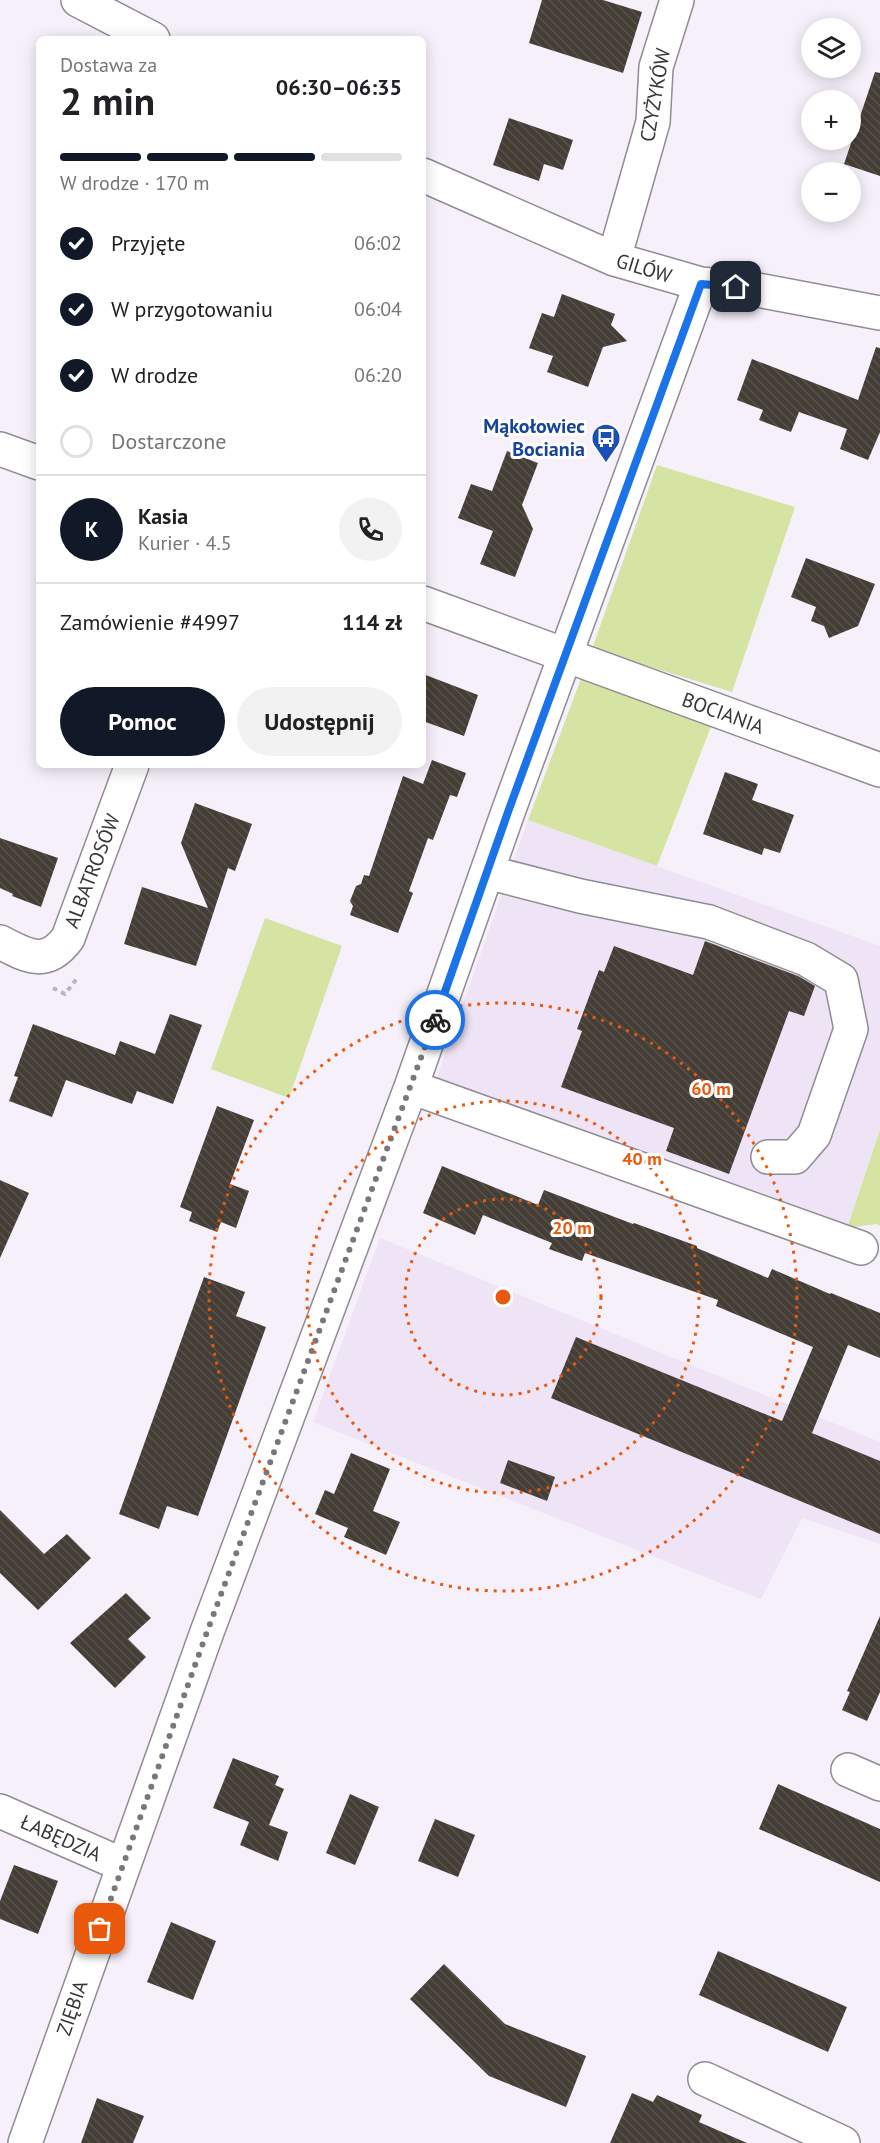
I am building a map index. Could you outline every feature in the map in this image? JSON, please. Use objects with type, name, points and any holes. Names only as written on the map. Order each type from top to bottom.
[{"type":"street","points":[[78,0],[147,36]]},
{"type":"street","name":"CZYŻYKÓW","points":[[614,259],[653,122],[656,67],[677,0]]},
{"type":"street","name":"GILÓW","points":[[426,176],[614,259],[701,284],[752,289],[880,313]]},
{"type":"street","name":"ZIĘBIA","points":[[25,2143],[207,1632],[411,1088],[701,284]]},
{"type":"street","points":[[0,449],[36,462]]},
{"type":"street","points":[[426,604],[566,656]]},
{"type":"street","name":"BOCIANIA","points":[[566,656],[880,770]]},
{"type":"street","name":"ALBATROSÓW","points":[[0,942],[27,956],[42,957],[59,950],[68,938],[131,768]]},
{"type":"street","points":[[487,872],[580,896],[709,922],[806,959],[841,980],[851,1029],[814,1136],[795,1157],[768,1157]]},
{"type":"street","points":[[411,1088],[861,1248]]},
{"type":"street","points":[[848,1770],[880,1784]]},
{"type":"street","name":"ŁABĘDZIA","points":[[0,1810],[123,1864]]},
{"type":"street","points":[[705,2079],[843,2143]]},
{"type":"shaded area","points":[[528,820],[880,946],[880,1130],[847,1228],[436,1080]]},
{"type":"shaded area","points":[[380,1238],[880,1442],[880,1544],[802,1518],[761,1599],[313,1422]]},
{"type":"green space","points":[[657,465],[795,507],[732,692],[592,649]]},
{"type":"green space","points":[[582,676],[712,724],[657,866],[528,820]]},
{"type":"green space","points":[[265,918],[342,946],[289,1098],[211,1069]]},
{"type":"green space","points":[[880,1130],[880,1226],[877,1224],[847,1228]]},
{"type":"building","points":[[542,0],[603,0],[642,12],[623,73],[529,43]]},
{"type":"building","points":[[875,72],[880,73],[880,176],[861,170],[861,162],[845,162],[849,150],[861,150],[861,114]]},
{"type":"building","points":[[509,118],[573,140],[563,170],[544,164],[539,181],[493,165]]},
{"type":"building","points":[[562,294],[615,314],[611,325],[627,341],[603,347],[588,387],[547,372],[553,356],[529,348],[542,313],[554,317]]},
{"type":"building","points":[[876,347],[880,348],[880,432],[868,460],[840,449],[847,429],[799,412],[791,432],[759,420],[763,410],[737,400],[752,359],[858,400]]},
{"type":"building","points":[[507,451],[538,463],[522,505],[533,529],[515,577],[480,564],[493,531],[458,518],[471,484],[492,491]]},
{"type":"building","points":[[806,558],[875,584],[858,626],[829,638],[824,626],[811,621],[816,607],[791,597]]},
{"type":"building","points":[[426,675],[478,695],[464,736],[426,722]]},
{"type":"building","points":[[432,760],[466,773],[457,797],[450,795],[433,840],[428,838],[409,891],[413,893],[398,933],[350,915],[353,906],[350,901],[356,886],[361,884],[364,875],[369,876],[403,776],[423,784]]},
{"type":"building","points":[[725,772],[758,784],[752,800],[794,815],[780,853],[764,848],[762,855],[703,834]]},
{"type":"building","points":[[195,803],[252,824],[235,871],[228,868],[196,966],[124,944],[142,887],[208,908],[181,843]]},
{"type":"building","points":[[0,838],[58,858],[41,907],[12,896],[13,894],[0,888]]},
{"type":"building","points":[[705,941],[798,976],[815,986],[804,1016],[789,1011],[729,1174],[666,1151],[674,1128],[561,1087],[582,1031],[577,1029],[599,970],[604,972],[614,946],[693,975]]},
{"type":"building","points":[[170,1014],[202,1025],[173,1104],[137,1091],[132,1104],[66,1080],[52,1117],[9,1101],[18,1077],[14,1076],[33,1024],[115,1055],[120,1041],[155,1054]]},
{"type":"building","points":[[217,1106],[254,1120],[230,1184],[249,1191],[236,1228],[221,1222],[217,1232],[189,1221],[192,1212],[180,1207]]},
{"type":"building","points":[[442,1166],[538,1205],[544,1190],[697,1246],[697,1248],[768,1278],[772,1269],[880,1313],[880,1358],[848,1345],[812,1433],[880,1461],[880,1534],[551,1398],[576,1337],[782,1421],[813,1347],[716,1306],[718,1300],[585,1253],[582,1261],[549,1249],[552,1243],[483,1215],[475,1235],[423,1213]]},
{"type":"building","points":[[0,1180],[29,1193],[0,1258]]},
{"type":"building","points":[[204,1277],[245,1292],[236,1316],[266,1327],[198,1516],[167,1506],[159,1529],[119,1514]]},
{"type":"building","points":[[351,1453],[390,1469],[373,1511],[400,1522],[386,1555],[344,1537],[348,1528],[315,1514],[325,1490],[334,1494]]},
{"type":"building","points":[[508,1460],[555,1477],[547,1501],[500,1483]]},
{"type":"building","points":[[0,1510],[44,1554],[67,1534],[91,1558],[38,1610],[0,1573]]},
{"type":"building","points":[[126,1593],[151,1618],[128,1639],[146,1657],[115,1688],[70,1643]]},
{"type":"building","points":[[880,1616],[880,1692],[867,1721],[842,1710],[850,1692],[847,1691]]},
{"type":"building","points":[[233,1758],[279,1776],[275,1785],[284,1789],[269,1825],[288,1832],[278,1861],[240,1845],[249,1822],[213,1808]]},
{"type":"building","points":[[778,1784],[880,1829],[880,1882],[759,1829]]},
{"type":"building","points":[[350,1794],[379,1807],[355,1865],[326,1853]]},
{"type":"building","points":[[435,1819],[475,1835],[458,1877],[418,1861]]},
{"type":"building","points":[[14,1865],[58,1881],[38,1934],[0,1919],[0,1901]]},
{"type":"building","points":[[171,1922],[216,1941],[193,2000],[147,1982]]},
{"type":"building","points":[[718,1951],[847,2007],[828,2052],[699,1995]]},
{"type":"building","points":[[444,1964],[505,2024],[586,2056],[566,2107],[489,2076],[410,1999]]},
{"type":"building","points":[[632,2093],[653,2102],[657,2095],[702,2115],[699,2122],[747,2143],[610,2143]]},
{"type":"building","points":[[97,2098],[144,2116],[133,2143],[81,2143]]},
{"type":"way so far","points":[[100,1929],[207,1632],[435,1020]]},
{"type":"place","name":"Mąkołowiec Bociania","points":[[606,464]]},
{"type":"route","points":[[435,1020],[508,812],[701,284],[736,287]]}]
